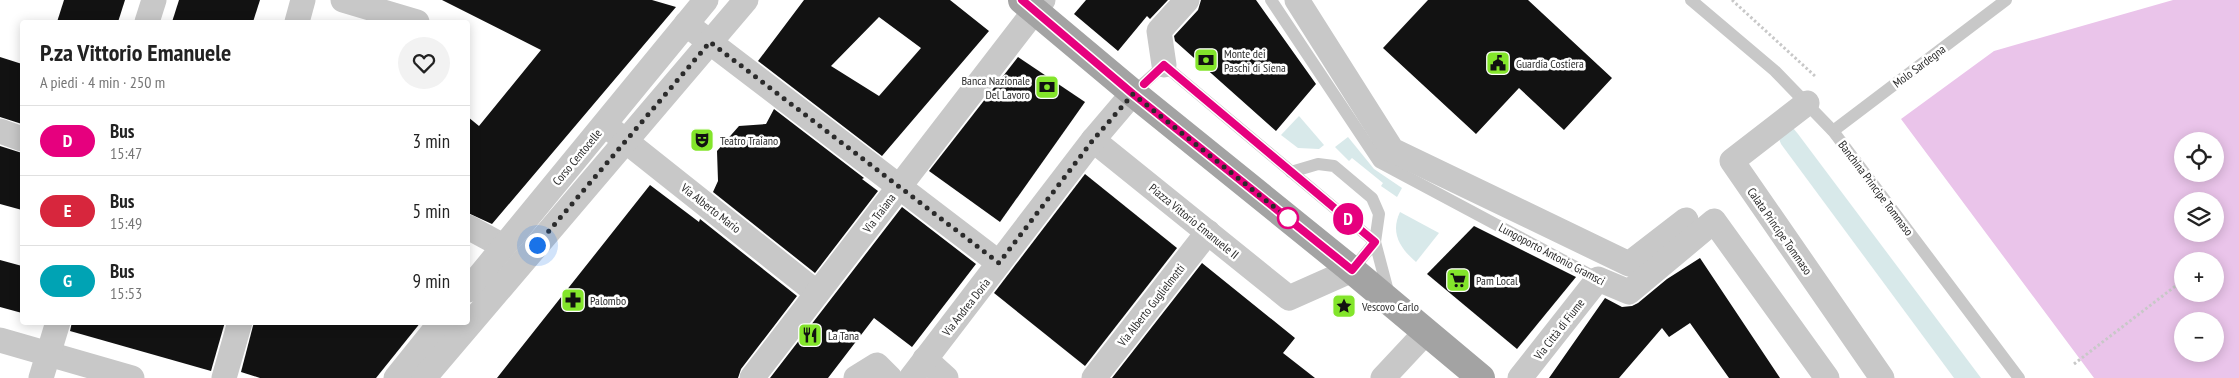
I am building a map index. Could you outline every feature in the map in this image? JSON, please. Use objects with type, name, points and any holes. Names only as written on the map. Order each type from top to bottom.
[{"type":"main road","points":[[1033,3],[1133,94],[1352,270],[1481,378]]},
{"type":"street","points":[[149,20],[154,0]]},
{"type":"street","points":[[298,20],[303,0]]},
{"type":"street","points":[[343,0],[410,20]]},
{"type":"street","name":"Corso Centocelle","points":[[470,287],[706,0]]},
{"type":"street","points":[[470,324],[746,0]]},
{"type":"street","points":[[1164,65],[1159,31],[1187,0]]},
{"type":"street","points":[[1297,0],[1392,150],[1629,264],[1686,220]]},
{"type":"street","name":"Via Traiana","points":[[752,378],[899,186],[1033,3]]},
{"type":"street","points":[[686,24],[999,263]]},
{"type":"street","points":[[1093,140],[1133,94]]},
{"type":"street","name":"Calata Principe Tommaso","points":[[1807,103],[1732,161],[1882,378]]},
{"type":"street","name":"Via Alberto Mario","points":[[604,124],[817,293]]},
{"type":"street","points":[[0,131],[20,138]]},
{"type":"street","name":"Piazza Vittorio Emanuele II","points":[[1093,140],[1289,298],[1352,270]]},
{"type":"street","name":"Via Andrea Doria","points":[[918,369],[1093,140]]},
{"type":"street","name":"Lungoporto Antonio Gramsci","points":[[1598,279],[1629,292],[1714,222],[1827,378]]},
{"type":"street","points":[[470,228],[503,246]]},
{"type":"street","name":"Via Alberto Guglielmotti","points":[[1094,378],[1208,232]]},
{"type":"street","name":"Via Città di Fiume","points":[[1520,378],[1598,279]]},
{"type":"street","points":[[41,378],[57,325]]},
{"type":"street","points":[[224,378],[239,325]]},
{"type":"street","points":[[396,378],[439,325]]},
{"type":"street","points":[[424,378],[469,325]]},
{"type":"street","points":[[1383,378],[1426,332]]},
{"type":"street","points":[[0,340],[132,378]]},
{"type":"street","points":[[856,378],[877,365],[890,378]]},
{"type":"street","points":[[918,369],[946,378]]},
{"type":"lane","name":"Lungoporto Antonio Gramsci","points":[[1271,0],[1379,162],[1598,279]]},
{"type":"lane","points":[[1691,0],[1713,17]]},
{"type":"lane","points":[[1697,0],[1713,17]]},
{"type":"lane","name":"Molo Sardegna","points":[[1833,131],[2006,0]]},
{"type":"lane","name":"Banchina Principe Tommaso","points":[[1713,17],[1776,71],[1833,131],[2019,378]]},
{"type":"lane","points":[[1133,94],[1164,65],[1375,242]]},
{"type":"lane","points":[[1291,172],[1318,164],[1334,166],[1372,198],[1379,214],[1375,242],[1391,302]]},
{"type":"lane","name":"Piazza Vittorio Emanuele II","points":[[1352,270],[1375,242]]},
{"type":"path","points":[[2074,364],[2174,287]]},
{"type":"shaded area","points":[[2173,0],[2239,0],[2239,378],[2094,378],[1901,119],[1994,51]]},
{"type":"shaded area","points":[[1299,116],[1324,145],[1319,149],[1298,148],[1281,135]]},
{"type":"shaded area","points":[[1793,128],[1981,378],[1954,378],[1781,144],[1779,139]]},
{"type":"shaded area","points":[[1348,137],[1374,169],[1402,188],[1397,197],[1381,186],[1383,183],[1352,158],[1349,161],[1335,147]]},
{"type":"shaded area","points":[[1400,212],[1439,233],[1416,262],[1405,251],[1398,240],[1396,227]]},
{"type":"building","points":[[64,0],[125,0],[119,20],[58,20]]},
{"type":"building","points":[[179,0],[260,0],[254,20],[173,20]]},
{"type":"building","points":[[442,0],[652,0],[676,7],[492,224],[470,214],[470,119],[479,126],[541,50]]},
{"type":"building","points":[[804,0],[950,0],[989,31],[882,156],[758,61]],"holes":[[[879,17],[921,48],[879,96],[831,66]]]},
{"type":"building","points":[[1086,0],[1168,0],[1150,19],[1147,16],[1118,51],[1074,14]]},
{"type":"building","points":[[1201,0],[1256,0],[1316,84],[1276,131],[1175,41],[1174,36],[1198,10]]},
{"type":"building","name":"Guardia Costiera","points":[[1428,0],[1528,0],[1612,78],[1564,130],[1519,88],[1476,134],[1383,48]]},
{"type":"building","points":[[0,57],[20,63],[20,123],[0,117]]},
{"type":"building","points":[[1018,57],[1085,102],[1000,222],[929,171]]},
{"type":"building","points":[[774,109],[864,178],[862,179],[878,191],[815,273],[713,192],[718,181],[717,151],[739,126],[766,124]]},
{"type":"building","points":[[0,146],[20,152],[20,209],[0,204]]},
{"type":"building","points":[[1085,174],[1177,248],[1085,366],[994,293]]},
{"type":"building","points":[[650,185],[699,222],[700,219],[797,296],[741,369],[738,378],[497,378]]},
{"type":"building","points":[[902,207],[976,264],[912,347],[874,318],[828,378],[770,378]]},
{"type":"building","points":[[1474,226],[1576,277],[1517,349],[1427,274]]},
{"type":"building","points":[[1700,258],[1780,378],[1729,378],[1690,323],[1669,337],[1662,328],[1619,378],[1549,378],[1605,298],[1622,307],[1632,306],[1667,279]]},
{"type":"building","points":[[0,260],[20,265],[20,312],[0,307]]},
{"type":"building","points":[[1202,263],[1295,338],[1283,353],[1315,378],[1112,378]]},
{"type":"building","points":[[71,325],[224,325],[211,371],[70,331]]},
{"type":"building","points":[[253,325],[419,325],[376,378],[260,378],[241,372]]},
{"type":"bus line","name":"D","points":[[1022,0],[1133,94],[1352,270],[1375,242],[1164,65],[1144,84]]},
{"type":"place","name":"Monte dei Paschi di Siena","points":[[1206,60]]},
{"type":"place","name":"Guardia Costiera","points":[[1498,63]]},
{"type":"place","name":"Banca Nazionale Del Lavoro","points":[[1047,87]]},
{"type":"place","name":"Teatro Traiano","points":[[702,140]]},
{"type":"place","name":"Pam Local","points":[[1458,280]]},
{"type":"place","name":"Palombo","points":[[573,300]]},
{"type":"place","name":"Vescovo Carlo","points":[[1344,306]]},
{"type":"place","name":"La Tana","points":[[810,335]]},
{"type":"route","points":[[537,245],[710,42],[999,263],[1093,140],[1133,94],[1294,223],[1288,218]]}]
